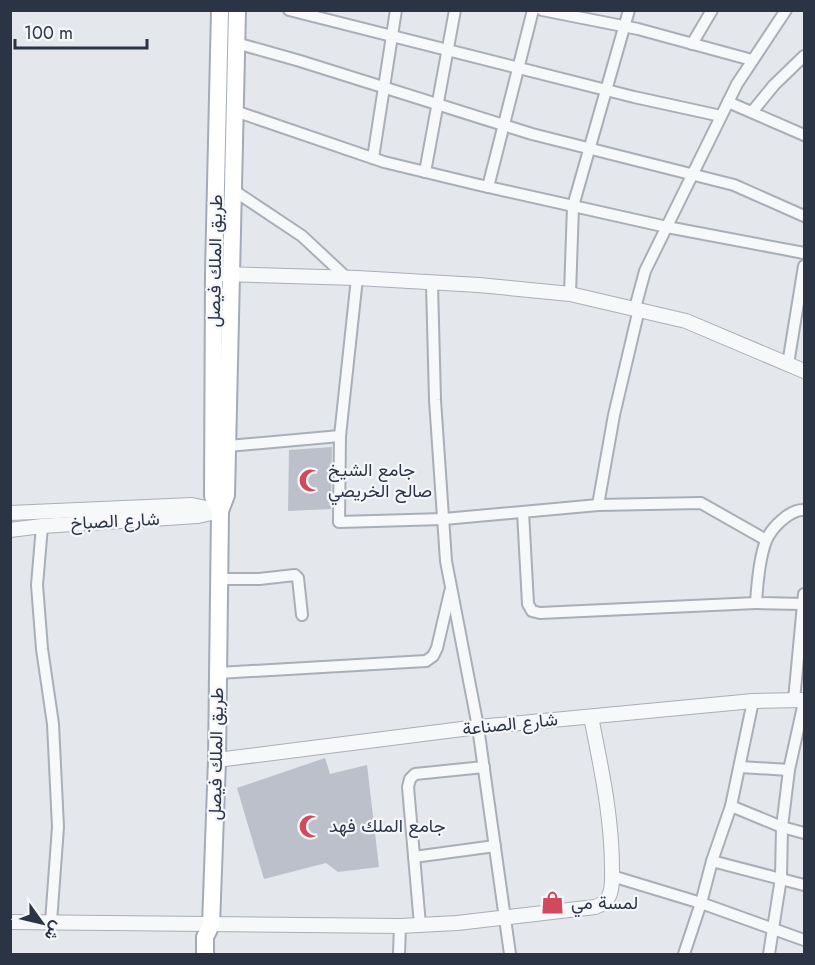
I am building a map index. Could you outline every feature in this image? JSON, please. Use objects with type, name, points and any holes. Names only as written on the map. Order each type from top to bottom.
[{"type":"main road","name":"طريق الملك فيصل","points":[[220,10],[214,273],[213,496],[220,511]]},
{"type":"main road","name":"طريق الملك فيصل","points":[[206,954],[206,938],[211,925],[217,760],[220,511],[226,495],[228,446],[237,10]]},
{"type":"main road","name":"طريق الملك فيصل","points":[[211,925],[215,935],[216,954]]},
{"type":"street","points":[[289,10],[607,90],[721,116]]},
{"type":"street","points":[[373,158],[396,10]]},
{"type":"street","points":[[425,172],[455,10]]},
{"type":"street","points":[[488,187],[533,10]]},
{"type":"street","points":[[542,10],[625,26],[752,60]]},
{"type":"street","points":[[570,294],[573,206],[629,10]]},
{"type":"street","points":[[692,44],[712,10]]},
{"type":"street","points":[[598,505],[614,415],[645,271],[737,84],[786,10]]},
{"type":"street","points":[[236,43],[504,125],[734,185],[804,216]]},
{"type":"street","points":[[752,112],[774,85],[804,56]]},
{"type":"street","points":[[728,102],[804,135]]},
{"type":"street","points":[[234,111],[373,158],[425,172],[667,227],[804,254]]},
{"type":"street","points":[[233,190],[302,236],[352,278]]},
{"type":"street","points":[[788,364],[804,266]]},
{"type":"street","points":[[214,273],[479,285],[570,294],[686,321],[804,371]]},
{"type":"street","points":[[352,278],[340,436],[339,522],[444,519],[598,505],[701,504],[766,540]]},
{"type":"street","points":[[432,284],[435,400],[446,561],[478,727],[510,954]]},
{"type":"street","points":[[228,446],[340,436]]},
{"type":"street","points":[[10,513],[192,505],[220,511]]},
{"type":"street","points":[[756,603],[766,540],[786,516],[798,510],[804,510]]},
{"type":"street","name":"شارع الصباخ","points":[[10,530],[198,516],[220,511]]},
{"type":"street","points":[[524,512],[528,604],[532,611],[540,613],[804,601],[801,701],[789,770],[782,827],[781,878],[769,954]]},
{"type":"street","points":[[42,526],[37,585],[42,649],[53,724],[58,827],[51,922]]},
{"type":"street","points":[[219,579],[259,579],[295,574],[298,578],[302,615]]},
{"type":"street","points":[[218,673],[426,661],[433,656],[437,648],[451,589]]},
{"type":"street","points":[[684,954],[731,806],[753,700]]},
{"type":"street","name":"شارع الصناعة","points":[[217,760],[478,727],[753,700],[801,701]]},
{"type":"street","points":[[10,922],[400,926],[457,923],[595,907],[603,904],[612,889],[612,852],[606,788],[591,717]]},
{"type":"street","points":[[420,925],[408,787],[410,779],[415,774],[484,767]]},
{"type":"street","points":[[740,767],[789,770]]},
{"type":"street","points":[[731,806],[782,827],[804,833]]},
{"type":"street","points":[[414,857],[495,846]]},
{"type":"street","points":[[712,861],[804,885]]},
{"type":"street","points":[[612,876],[701,903],[804,940]]},
{"type":"street","points":[[399,954],[400,926]]},
{"type":"building","name":"جامع الشيخ صالح الخريصي","points":[[332,447],[331,509],[288,511],[289,450]]},
{"type":"building","name":"جامع الملك فهد","points":[[325,758],[330,774],[367,765],[379,867],[338,872],[326,863],[264,879],[237,788]]},
{"type":"place","name":"جامع الشيخ صالح الخريصي","points":[[310,480]]},
{"type":"place","name":"جامع الملك فهد","points":[[311,826]]},
{"type":"place","name":"لمسة مي","points":[[553,903]]}]
